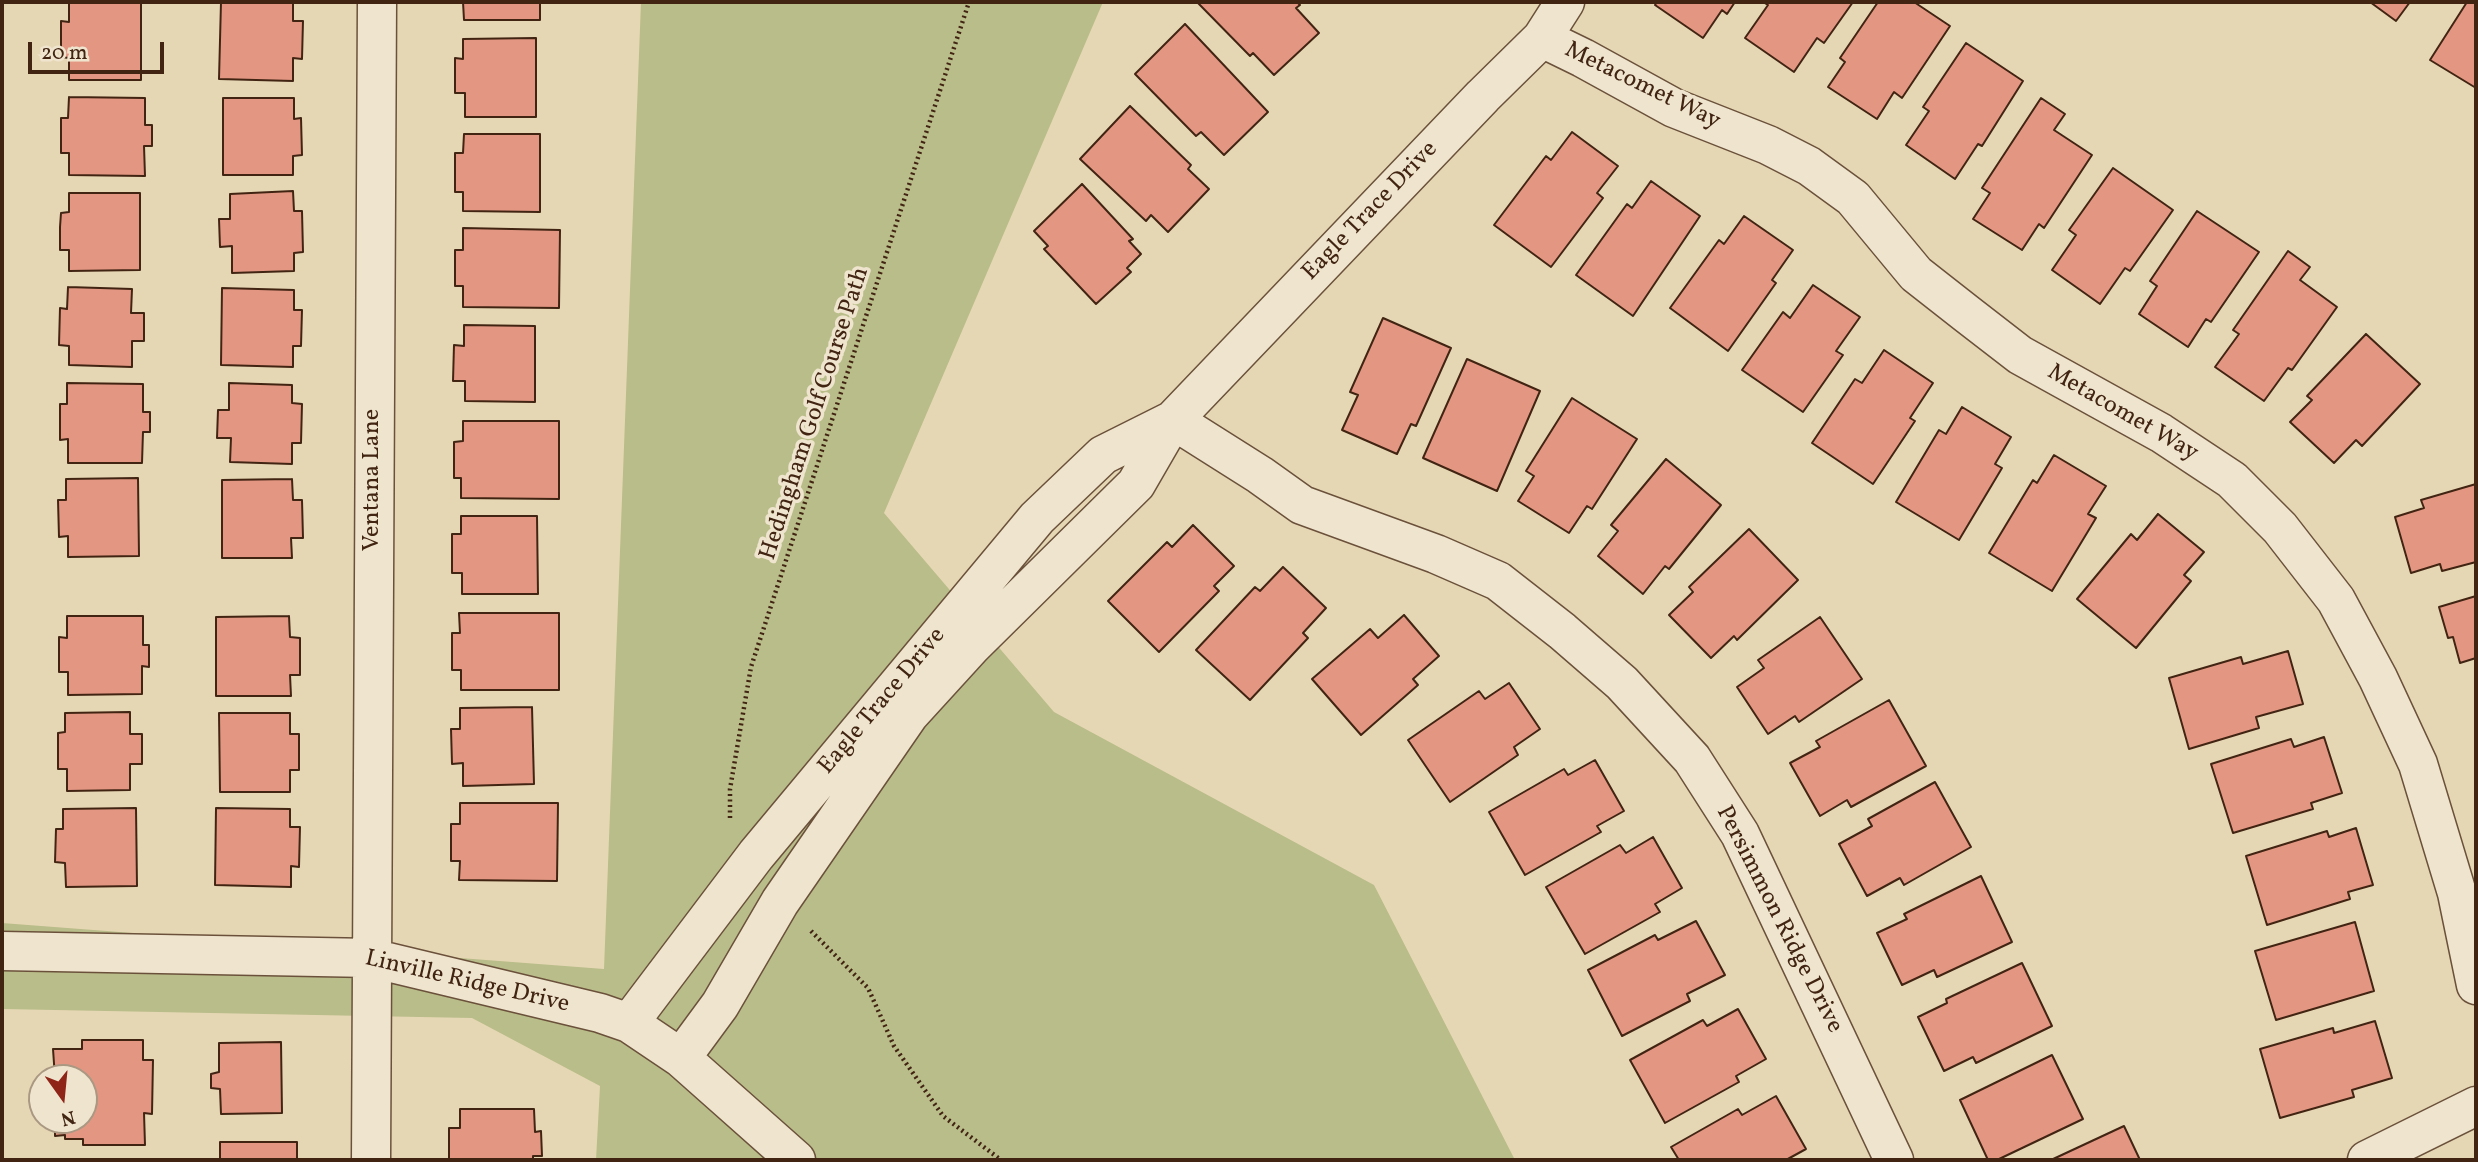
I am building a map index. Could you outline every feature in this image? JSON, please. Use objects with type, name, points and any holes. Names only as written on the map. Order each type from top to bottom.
[{"type":"street","name":"Ventana Lane","points":[[371,1160],[377,2]]},
{"type":"street","name":"Eagle Trace Drive","points":[[681,1058],[720,1004],[788,891],[909,715],[972,646],[1136,484],[1173,420],[1483,96],[1542,38],[1565,2]]},
{"type":"street","name":"Metacomet Way","points":[[1542,38],[1674,108],[1768,145],[1809,166],[1853,198],[1916,274],[1977,322],[2020,355],[2161,433],[2232,480],[2280,528],[2336,600],[2378,678],[2417,764],[2457,893],[2476,985]]},
{"type":"street","name":"Eagle Trace Drive","points":[[629,1023],[756,855],[1037,518],[1103,456],[1173,420]]},
{"type":"street","name":"Persimmon Ridge Drive","points":[[1173,420],[1260,475],[1301,505],[1436,554],[1498,582],[1562,631],[1622,683],[1692,759],[1740,834],[1894,1160]]},
{"type":"street","name":"Linville Ridge Drive","points":[[2,951],[371,958],[600,1013],[629,1023],[681,1058],[796,1160]]},
{"type":"street","points":[[2367,1160],[2476,1107]]},
{"type":"path","name":"Hedingham Golf Course Path","points":[[730,822],[730,789],[751,667],[969,2]]},
{"type":"path","points":[[807,928],[868,988],[894,1046],[943,1116],[1001,1160]]},
{"type":"green space","points":[[641,2],[1103,2],[884,513],[1054,712],[1374,885],[1515,1160],[596,1160],[600,1086],[472,1018],[2,1009],[2,923],[604,969]]},
{"type":"building","points":[[69,2],[141,2],[141,80],[69,80],[69,58],[61,57],[61,21],[69,22]]},
{"type":"building","points":[[221,2],[293,3],[293,21],[303,21],[302,59],[293,58],[293,81],[219,79]]},
{"type":"building","points":[[463,2],[540,2],[540,20],[464,20]]},
{"type":"building","points":[[1197,2],[1297,2],[1300,5],[1296,8],[1319,33],[1274,75],[1253,53],[1250,56]]},
{"type":"building","points":[[1657,2],[1735,2],[1727,14],[1722,10],[1703,38],[1655,5]]},
{"type":"building","points":[[1763,2],[1853,2],[1824,43],[1817,38],[1794,72],[1745,38],[1768,5]]},
{"type":"building","points":[[1878,2],[1914,2],[1950,26],[1902,98],[1894,92],[1877,119],[1828,87],[1845,62],[1840,58]]},
{"type":"building","points":[[2370,2],[2410,2],[2396,21]]},
{"type":"building","points":[[2467,2],[2476,2],[2476,88],[2430,60]]},
{"type":"building","points":[[1185,24],[1268,112],[1224,155],[1201,132],[1196,136],[1135,74]]},
{"type":"building","points":[[536,38],[536,117],[465,117],[465,93],[455,93],[455,58],[463,59],[463,39]]},
{"type":"building","points":[[1966,43],[2023,81],[1982,146],[1978,144],[1955,179],[1906,145],[1929,111],[1923,107]]},
{"type":"building","points":[[69,97],[145,98],[145,125],[152,125],[152,146],[144,146],[145,176],[69,175],[69,153],[61,153],[61,118],[68,118]]},
{"type":"building","points":[[223,98],[294,98],[294,119],[301,118],[302,155],[293,156],[293,175],[223,175]]},
{"type":"building","points":[[2041,98],[2065,114],[2054,130],[2092,155],[2044,228],[2039,224],[2022,250],[1973,219],[1990,193],[1982,188]]},
{"type":"building","points":[[1130,106],[1191,165],[1188,169],[1209,189],[1168,232],[1151,215],[1146,221],[1080,159]]},
{"type":"building","points":[[1572,132],[1618,166],[1597,193],[1603,198],[1551,267],[1494,225],[1546,156],[1551,160]]},
{"type":"building","points":[[464,134],[540,134],[540,212],[463,211],[463,192],[455,192],[455,153],[463,153]]},
{"type":"building","points":[[2113,168],[2173,210],[2130,271],[2125,268],[2100,304],[2052,270],[2076,235],[2069,230]]},
{"type":"building","points":[[1651,181],[1700,216],[1633,316],[1576,275],[1627,204],[1632,208]]},
{"type":"building","points":[[1082,184],[1133,239],[1129,241],[1141,254],[1127,268],[1131,272],[1096,304],[1044,249],[1048,246],[1034,231]]},
{"type":"building","points":[[293,191],[294,211],[302,211],[303,252],[294,253],[294,271],[232,273],[232,246],[220,247],[219,219],[230,219],[230,194]]},
{"type":"building","points":[[69,193],[140,193],[140,270],[69,271],[69,250],[60,250],[60,227],[61,213],[69,212]]},
{"type":"building","points":[[2197,211],[2259,252],[2211,322],[2206,319],[2188,347],[2139,314],[2157,286],[2150,281]]},
{"type":"building","points":[[1744,216],[1793,250],[1772,280],[1776,283],[1728,351],[1670,308],[1719,240],[1724,244]]},
{"type":"building","points":[[463,228],[560,230],[559,308],[463,307],[463,286],[455,286],[455,250],[463,250]]},
{"type":"building","points":[[2288,251],[2310,267],[2300,280],[2337,307],[2292,370],[2288,368],[2264,401],[2215,367],[2239,334],[2233,330]]},
{"type":"building","points":[[1813,285],[1860,317],[1836,351],[1843,355],[1803,412],[1742,370],[1783,312],[1790,318]]},
{"type":"building","points":[[68,287],[132,289],[131,313],[144,313],[144,341],[132,341],[132,367],[69,365],[69,346],[59,345],[60,308],[67,309]]},
{"type":"building","points":[[222,288],[294,290],[294,310],[302,310],[301,346],[293,346],[293,367],[221,365]]},
{"type":"building","points":[[1383,318],[1451,348],[1416,426],[1411,424],[1397,454],[1342,430],[1358,395],[1350,392]]},
{"type":"building","points":[[464,325],[535,326],[535,402],[465,401],[465,381],[453,381],[454,345],[464,346]]},
{"type":"building","points":[[2366,334],[2420,384],[2362,446],[2356,440],[2334,463],[2290,422],[2312,400],[2307,396]]},
{"type":"building","points":[[1884,350],[1933,383],[1910,418],[1915,421],[1873,484],[1812,443],[1855,379],[1862,383]]},
{"type":"building","points":[[1467,359],[1540,391],[1497,491],[1423,458]]},
{"type":"building","points":[[67,383],[143,384],[143,412],[150,412],[150,432],[143,432],[142,463],[68,463],[68,439],[60,440],[60,404],[67,404]]},
{"type":"building","points":[[229,383],[292,385],[292,403],[302,404],[301,443],[292,443],[292,464],[230,462],[231,438],[217,438],[218,410],[229,410]]},
{"type":"building","points":[[1572,398],[1637,439],[1592,509],[1587,506],[1569,533],[1518,501],[1534,476],[1526,471]]},
{"type":"building","points":[[1962,407],[2011,437],[1995,464],[2002,468],[1959,540],[1896,502],[1939,430],[1946,434]]},
{"type":"building","points":[[463,421],[559,421],[559,499],[461,498],[461,478],[454,478],[454,442],[463,441]]},
{"type":"building","points":[[2054,455],[2106,486],[2088,514],[2096,518],[2052,591],[1989,553],[2033,480],[2037,483]]},
{"type":"building","points":[[1666,459],[1721,505],[1669,569],[1665,566],[1643,594],[1598,556],[1618,531],[1611,525]]},
{"type":"building","points":[[138,478],[139,556],[68,557],[68,536],[59,537],[58,500],[66,500],[66,479]]},
{"type":"building","points":[[292,479],[293,500],[302,500],[303,538],[291,538],[292,558],[222,558],[222,480]]},
{"type":"building","points":[[2476,484],[2476,562],[2442,571],[2440,564],[2411,573],[2395,517],[2424,508],[2421,500]]},
{"type":"building","points":[[2158,514],[2204,552],[2184,575],[2191,581],[2136,648],[2077,599],[2131,534],[2137,540]]},
{"type":"building","points":[[461,516],[537,516],[538,594],[462,594],[462,573],[452,573],[452,534],[461,534]]},
{"type":"building","points":[[1193,525],[1234,566],[1214,586],[1219,591],[1159,652],[1108,601],[1167,542],[1172,547]]},
{"type":"building","points":[[1749,529],[1798,580],[1737,640],[1734,636],[1711,658],[1669,615],[1693,592],[1689,587]]},
{"type":"building","points":[[1283,567],[1326,608],[1303,633],[1308,638],[1250,700],[1196,650],[1255,587],[1260,591]]},
{"type":"building","points":[[2476,596],[2476,658],[2460,663],[2453,637],[2448,638],[2439,607]]},
{"type":"building","points":[[459,613],[559,613],[559,690],[461,690],[461,670],[452,670],[452,633],[460,633]]},
{"type":"building","points":[[1404,615],[1439,656],[1413,679],[1418,685],[1361,735],[1312,679],[1370,629],[1378,638]]},
{"type":"building","points":[[67,616],[143,616],[143,645],[149,645],[149,667],[142,666],[142,694],[68,695],[68,672],[59,672],[59,637],[67,638]]},
{"type":"building","points":[[289,616],[290,637],[300,638],[300,675],[290,675],[291,696],[216,696],[216,617]]},
{"type":"building","points":[[1820,617],[1862,679],[1799,722],[1795,716],[1768,734],[1737,687],[1764,668],[1758,660]]},
{"type":"building","points":[[2288,651],[2303,704],[2256,717],[2259,728],[2189,749],[2169,678],[2241,657],[2243,664]]},
{"type":"building","points":[[1509,683],[1540,729],[1514,747],[1518,755],[1450,802],[1408,740],[1479,691],[1485,699]]},
{"type":"building","points":[[1889,700],[1926,766],[1851,807],[1847,800],[1820,816],[1790,763],[1820,747],[1816,741]]},
{"type":"building","points":[[532,707],[534,784],[463,786],[463,763],[452,764],[451,729],[460,729],[460,708]]},
{"type":"building","points":[[130,712],[130,734],[142,734],[142,764],[130,764],[130,790],[67,791],[67,769],[58,769],[58,733],[65,732],[65,713]]},
{"type":"building","points":[[219,713],[290,713],[290,734],[299,734],[299,770],[290,770],[290,792],[220,792]]},
{"type":"building","points":[[2324,737],[2342,793],[2311,803],[2313,809],[2233,833],[2211,764],[2291,739],[2294,747]]},
{"type":"building","points":[[1595,760],[1624,811],[1597,826],[1601,832],[1525,875],[1489,812],[1564,769],[1568,775]]},
{"type":"building","points":[[1935,782],[1971,847],[1904,885],[1900,878],[1867,896],[1839,844],[1872,826],[1868,819]]},
{"type":"building","points":[[460,803],[558,803],[557,881],[459,880],[460,861],[451,861],[451,824],[460,824]]},
{"type":"building","points":[[136,808],[137,886],[66,887],[65,863],[55,862],[56,829],[63,829],[63,809]]},
{"type":"building","points":[[216,808],[290,809],[290,827],[300,827],[299,867],[291,866],[291,887],[215,885]]},
{"type":"building","points":[[2356,828],[2373,885],[2348,892],[2350,899],[2267,925],[2246,856],[2327,831],[2329,837]]},
{"type":"building","points":[[1653,837],[1682,888],[1655,904],[1660,912],[1585,954],[1546,887],[1620,845],[1626,853]]},
{"type":"building","points":[[1981,876],[2012,942],[1937,977],[1934,970],[1902,985],[1877,933],[1907,919],[1904,914]]},
{"type":"building","points":[[1696,921],[1725,975],[1687,994],[1690,1001],[1622,1036],[1588,970],[1655,935],[1658,940]]},
{"type":"building","points":[[2355,922],[2374,991],[2276,1020],[2255,951]]},
{"type":"building","points":[[2022,963],[2052,1026],[1976,1063],[1973,1057],[1944,1071],[1918,1017],[1947,1003],[1946,999]]},
{"type":"building","points":[[1738,1009],[1766,1059],[1736,1076],[1739,1082],[1665,1123],[1630,1060],[1703,1020],[1707,1026]]},
{"type":"building","points":[[2375,1021],[2392,1078],[2352,1090],[2354,1097],[2280,1118],[2260,1049],[2333,1028],[2334,1033]]},
{"type":"building","points":[[82,1040],[143,1040],[143,1060],[153,1060],[152,1114],[144,1113],[145,1145],[83,1145],[83,1139],[55,1136],[55,1134],[98,1134],[98,1064],[54,1064],[53,1049],[82,1049]]},
{"type":"building","points":[[281,1042],[282,1113],[221,1114],[220,1089],[211,1088],[211,1074],[219,1072],[219,1043]]},
{"type":"building","points":[[2052,1055],[2083,1119],[1997,1160],[1988,1160],[1960,1100]]},
{"type":"building","points":[[1776,1096],[1806,1149],[1786,1160],[1679,1160],[1671,1147],[1738,1109],[1742,1115]]},
{"type":"building","points":[[460,1109],[534,1109],[535,1132],[541,1131],[542,1156],[533,1156],[533,1160],[449,1160],[449,1128],[460,1128]]},
{"type":"building","points":[[2124,1126],[2140,1160],[2051,1160]]},
{"type":"building","points":[[220,1142],[297,1142],[297,1160],[220,1160]]}]
